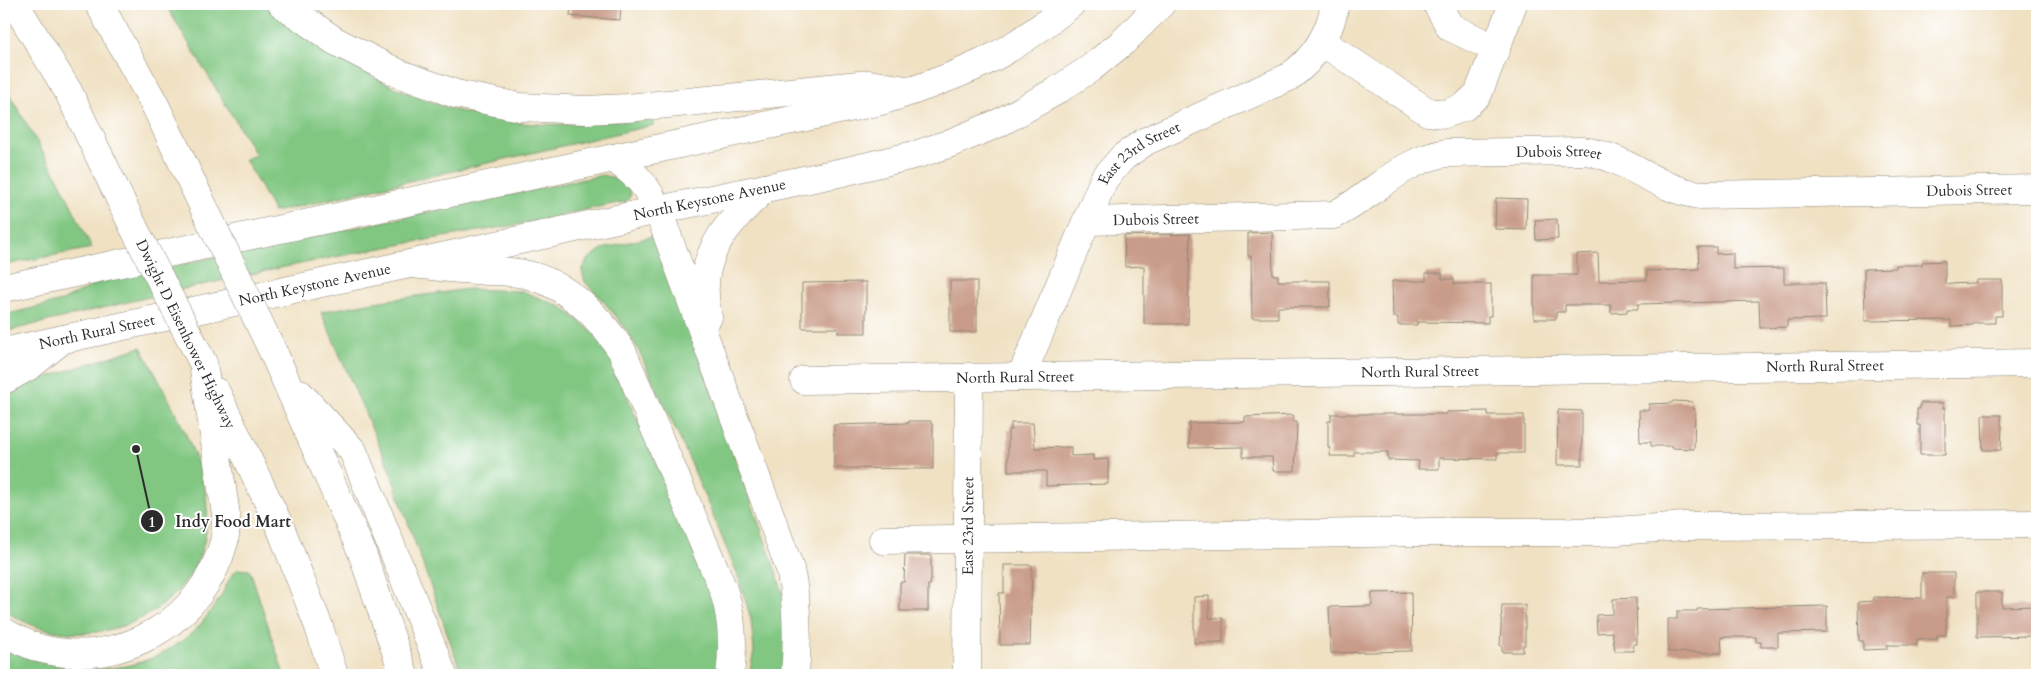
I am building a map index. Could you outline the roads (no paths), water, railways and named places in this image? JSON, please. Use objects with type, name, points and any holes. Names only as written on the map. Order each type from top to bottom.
[{"type":"main road","name":"Dwight D Eisenhower Highway","points":[[15,4],[68,91],[134,228],[203,363],[281,529],[313,611],[334,675]]},
{"type":"main road","points":[[98,4],[155,105],[279,365],[361,550],[404,675]]},
{"type":"main road","points":[[282,4],[334,41],[400,74],[456,94],[520,107],[586,110],[627,108],[869,84],[912,91]]},
{"type":"main road","points":[[4,288],[881,101],[912,91],[991,59],[1039,29],[1071,4]]},
{"type":"main road","name":"North Keystone Avenue","points":[[219,304],[414,264],[918,154],[999,123],[1056,91],[1091,68],[1123,42],[1161,4]]},
{"type":"main road","name":"East 23rd Street","points":[[1021,377],[1104,179],[1123,157],[1146,141],[1281,82],[1304,64],[1322,42],[1333,16],[1335,4]]},
{"type":"main road","points":[[1437,4],[1450,27],[1496,49]]},
{"type":"main road","points":[[1322,42],[1428,112],[1445,114],[1464,107],[1478,94],[1513,4]]},
{"type":"main road","name":"Dubois Street","points":[[1087,221],[1334,215],[1348,208],[1407,166],[1429,156],[1447,153],[1584,151],[1599,153],[1613,158],[1661,184],[1682,192],[1700,195],[2037,189]]},
{"type":"main road","points":[[614,158],[634,173],[644,184],[658,210],[714,358],[790,570],[798,620],[795,675]]},
{"type":"main road","points":[[714,358],[704,291],[709,260],[718,240],[730,223],[765,188]]},
{"type":"main road","points":[[414,264],[500,271],[532,276],[562,290],[576,300],[600,321],[611,334],[622,352],[730,609],[733,634],[730,675]]},
{"type":"main road","name":"North Rural Street","points":[[4,352],[219,304]]},
{"type":"main road","points":[[4,380],[30,365],[63,339]]},
{"type":"main road","points":[[4,632],[33,646],[52,651],[81,654],[108,651],[127,646],[161,630],[176,619],[201,591],[215,567],[224,540],[226,515],[203,363]]},
{"type":"main road","name":"North Rural Street","points":[[804,380],[2037,363]]},
{"type":"main road","points":[[279,365],[353,451],[444,675]]},
{"type":"main road","name":"East 23rd Street","points":[[968,675],[969,377]]},
{"type":"main road","points":[[883,540],[1433,532],[1602,532],[1684,526],[2037,524]]},
{"type":"place","name":"Indy Food Mart","points":[[136,449]]}]
